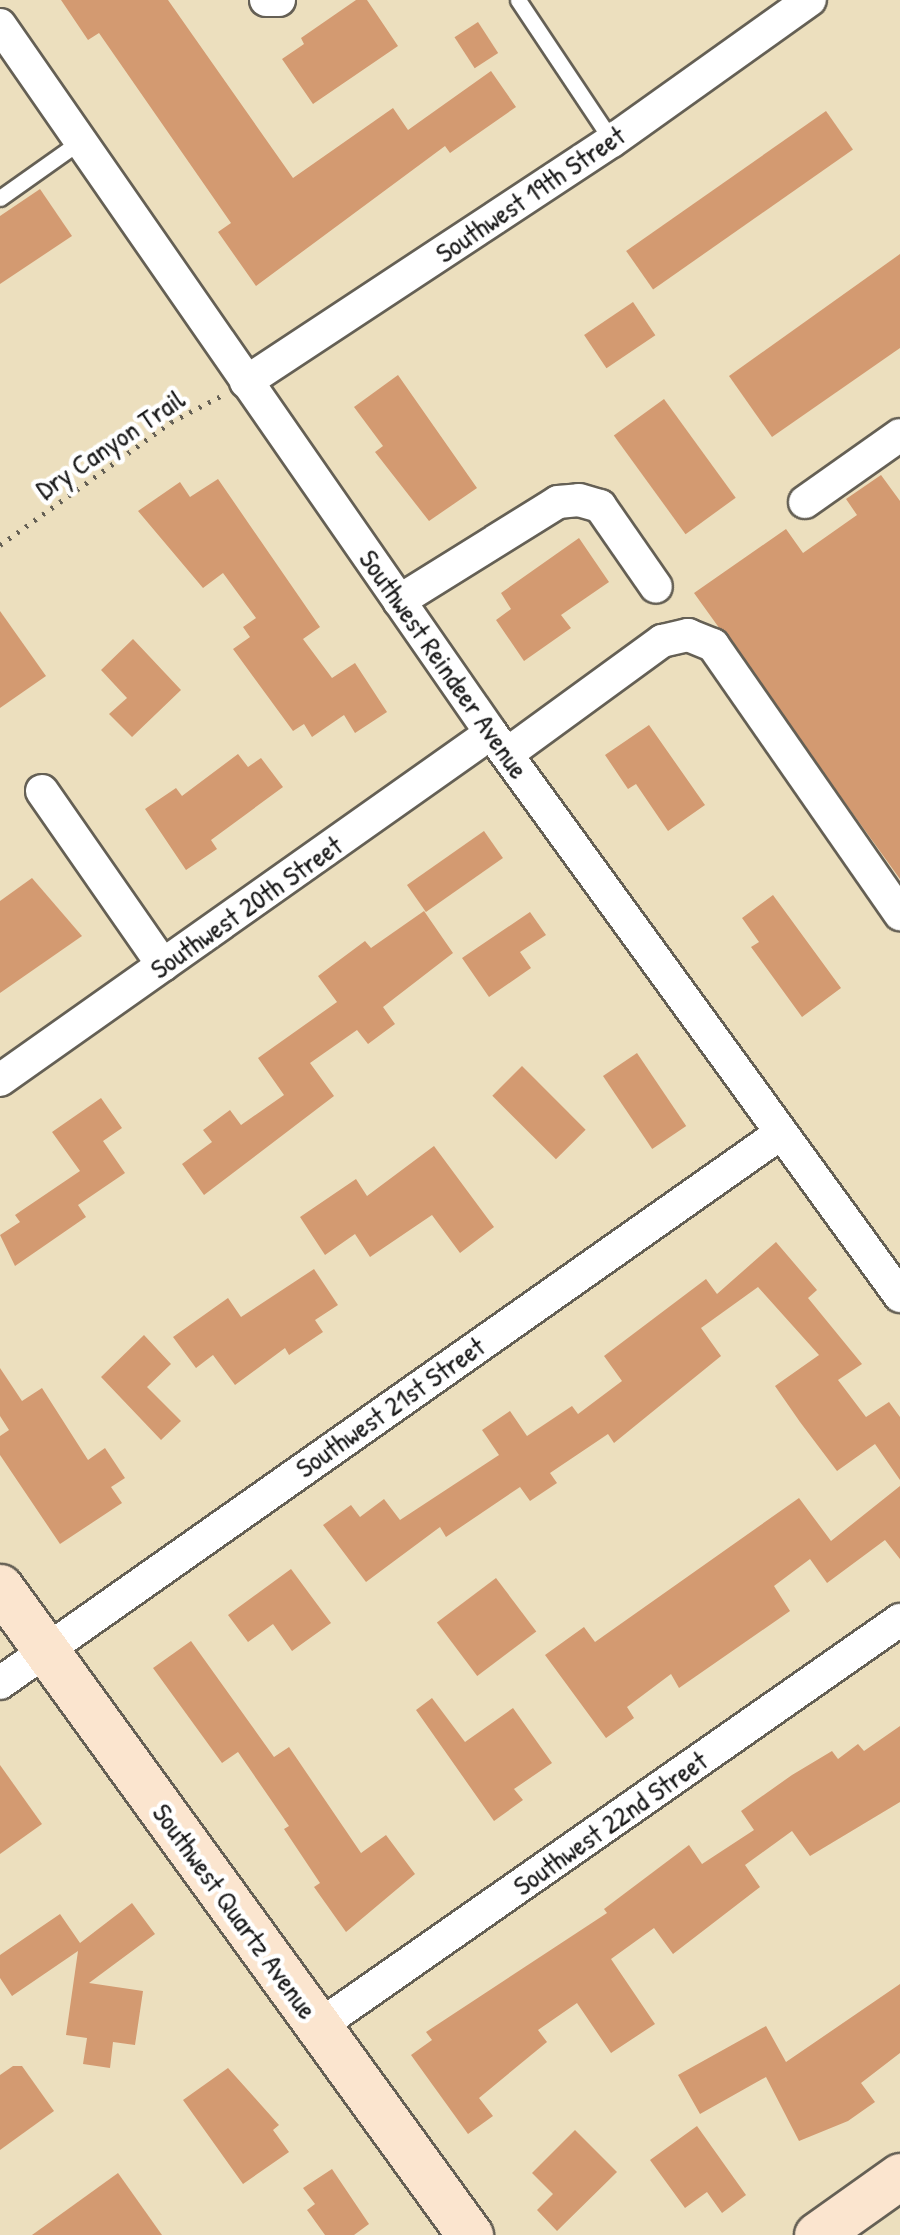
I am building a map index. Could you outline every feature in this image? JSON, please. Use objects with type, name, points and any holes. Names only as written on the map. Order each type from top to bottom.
[{"type":"street","points":[[266,0],[279,0]]},
{"type":"street","name":"Southwest 19th Street","points":[[246,382],[612,140],[810,0]]},
{"type":"street","name":"Southwest Reindeer Avenue","points":[[0,25],[499,744],[900,1296]]},
{"type":"street","points":[[805,502],[900,435]]},
{"type":"street","points":[[399,601],[558,502],[579,500],[600,506],[656,587]]},
{"type":"street","name":"Southwest 20th Street","points":[[0,1080],[164,965],[499,744],[662,641],[688,635],[712,645],[900,914]]},
{"type":"street","points":[[42,791],[164,965]]},
{"type":"street","name":"Southwest 21st Street","points":[[0,1683],[781,1133]]},
{"type":"street","name":"Southwest Quartz Avenue","points":[[0,1587],[470,2235]]},
{"type":"street","name":"Southwest 22nd Street","points":[[319,2026],[900,1620]]},
{"type":"street","points":[[817,2235],[900,2176]]},
{"type":"lane","points":[[518,0],[612,140]]},
{"type":"lane","points":[[0,198],[79,142]]},
{"type":"path","name":"Dry Canyon Trail","points":[[0,545],[171,422],[246,382]]},
{"type":"building","points":[[61,0],[168,0],[293,178],[393,108],[408,130],[491,71],[516,107],[450,153],[445,146],[256,286],[218,232],[231,223],[99,33],[88,40]]},
{"type":"building","points":[[356,0],[367,0],[398,46],[313,104],[282,59],[304,44],[301,38]]},
{"type":"building","points":[[478,22],[498,53],[475,68],[455,37]]},
{"type":"building","points":[[826,111],[853,150],[653,289],[626,251]]},
{"type":"building","points":[[40,189],[72,236],[0,284],[0,216]]},
{"type":"building","points":[[900,254],[900,348],[772,437],[729,376]]},
{"type":"building","points":[[633,302],[655,335],[606,368],[584,335]]},
{"type":"building","points":[[398,375],[477,488],[429,521],[375,452],[383,446],[354,407]]},
{"type":"building","points":[[664,399],[736,498],[686,534],[614,435]]},
{"type":"building","points":[[881,475],[900,501],[900,879],[694,593],[786,529],[803,553],[857,515],[846,499]]},
{"type":"building","points":[[218,479],[320,627],[303,639],[332,678],[355,663],[387,712],[355,733],[344,715],[312,737],[304,724],[293,731],[233,649],[250,637],[243,627],[256,618],[223,573],[203,588],[138,511],[180,482],[190,497]]},
{"type":"building","points":[[579,538],[609,582],[561,615],[571,628],[524,661],[496,620],[511,609],[501,593]]},
{"type":"building","points":[[0,611],[46,676],[0,708]]},
{"type":"building","points":[[133,639],[181,690],[132,737],[109,714],[127,698],[101,670]]},
{"type":"building","points":[[649,725],[705,805],[668,831],[636,784],[628,789],[605,755]]},
{"type":"building","points":[[238,754],[248,767],[261,758],[283,787],[211,840],[217,849],[186,870],[145,809],[176,788],[182,796]]},
{"type":"building","points":[[484,831],[503,858],[426,912],[407,885]]},
{"type":"building","points":[[32,878],[82,936],[0,993],[0,901]]},
{"type":"building","points":[[773,895],[841,988],[802,1017],[751,947],[759,942],[742,918]]},
{"type":"building","points":[[424,911],[453,953],[383,1007],[395,1024],[368,1044],[357,1030],[310,1063],[334,1096],[204,1195],[182,1164],[212,1142],[203,1130],[230,1110],[241,1125],[284,1095],[258,1058],[337,1002],[318,976],[365,941],[371,948]]},
{"type":"building","points":[[530,912],[546,935],[520,952],[531,968],[489,997],[462,958]]},
{"type":"building","points":[[637,1053],[686,1126],[652,1149],[603,1076]]},
{"type":"building","points":[[522,1066],[586,1130],[556,1159],[492,1096]]},
{"type":"building","points":[[101,1098],[122,1128],[103,1141],[125,1173],[78,1205],[86,1217],[15,1266],[0,1235],[20,1222],[15,1215],[80,1171],[52,1132]]},
{"type":"building","points":[[434,1146],[494,1227],[460,1253],[432,1215],[370,1257],[355,1234],[325,1255],[300,1217],[356,1179],[367,1196]]},
{"type":"building","points":[[776,1242],[817,1290],[808,1298],[862,1364],[838,1380],[866,1417],[889,1402],[900,1417],[900,1480],[875,1444],[837,1471],[800,1422],[775,1386],[819,1355],[758,1287],[701,1328],[721,1356],[614,1443],[608,1434],[550,1473],[557,1483],[530,1501],[520,1487],[446,1537],[440,1527],[366,1582],[323,1525],[351,1505],[360,1517],[384,1499],[400,1520],[499,1455],[482,1430],[510,1411],[527,1436],[572,1406],[578,1414],[622,1381],[604,1356],[706,1279],[717,1294]]},
{"type":"building","points":[[314,1269],[338,1305],[315,1320],[323,1332],[289,1355],[285,1348],[235,1385],[213,1355],[196,1368],[173,1337],[228,1298],[241,1317]]},
{"type":"building","points":[[144,1335],[171,1364],[147,1387],[181,1421],[161,1440],[101,1377]]},
{"type":"building","points":[[0,1368],[22,1401],[42,1388],[88,1460],[105,1448],[125,1478],[111,1487],[122,1503],[60,1544],[0,1455],[0,1436],[9,1430],[0,1416]]},
{"type":"building","points":[[900,1486],[900,1559],[885,1540],[827,1583],[810,1559],[774,1586],[790,1611],[679,1688],[671,1674],[627,1707],[634,1718],[606,1738],[545,1655],[584,1627],[595,1642],[799,1498],[831,1541]]},
{"type":"building","points":[[291,1569],[331,1623],[292,1651],[273,1624],[248,1642],[228,1615]]},
{"type":"building","points":[[496,1578],[536,1632],[477,1676],[437,1623]]},
{"type":"building","points":[[191,1641],[274,1757],[289,1747],[361,1853],[386,1835],[415,1874],[346,1932],[314,1887],[320,1883],[284,1829],[289,1826],[238,1752],[222,1763],[153,1668]]},
{"type":"building","points":[[432,1698],[465,1742],[513,1708],[552,1763],[514,1789],[523,1800],[494,1821],[416,1710]]},
{"type":"building","points":[[900,1726],[900,1802],[810,1856],[792,1831],[745,1865],[760,1887],[673,1954],[654,1928],[611,1959],[655,2024],[611,2053],[577,2003],[538,2030],[547,2042],[479,2098],[493,2116],[468,2134],[411,2055],[432,2040],[426,2032],[607,1913],[604,1909],[689,1845],[702,1864],[754,1830],[741,1811],[792,1775],[832,1751],[838,1759],[858,1744],[864,1751]]},
{"type":"building","points":[[0,1765],[42,1824],[0,1854]]},
{"type":"building","points":[[132,1903],[155,1934],[89,1983],[143,1991],[135,2045],[113,2042],[110,2068],[83,2064],[87,2038],[66,2035],[78,1951],[12,1996],[0,1978],[0,1955],[60,1914],[80,1943]]},
{"type":"building","points":[[900,1984],[900,2053],[861,2083],[875,2102],[848,2121],[799,2141],[766,2077],[700,2114],[678,2075],[766,2026],[786,2062]]},
{"type":"building","points":[[13,2066],[22,2066],[54,2111],[0,2150],[0,2075]]},
{"type":"building","points":[[228,2068],[279,2125],[273,2130],[289,2152],[243,2184],[183,2100]]},
{"type":"building","points":[[697,2126],[746,2195],[722,2213],[707,2192],[685,2208],[650,2160]]},
{"type":"building","points":[[575,2130],[617,2172],[557,2231],[537,2210],[553,2194],[532,2173]]},
{"type":"building","points":[[332,2169],[369,2224],[354,2235],[325,2235],[307,2210],[315,2204],[303,2188]]},
{"type":"building","points":[[118,2173],[162,2235],[32,2235]]}]
